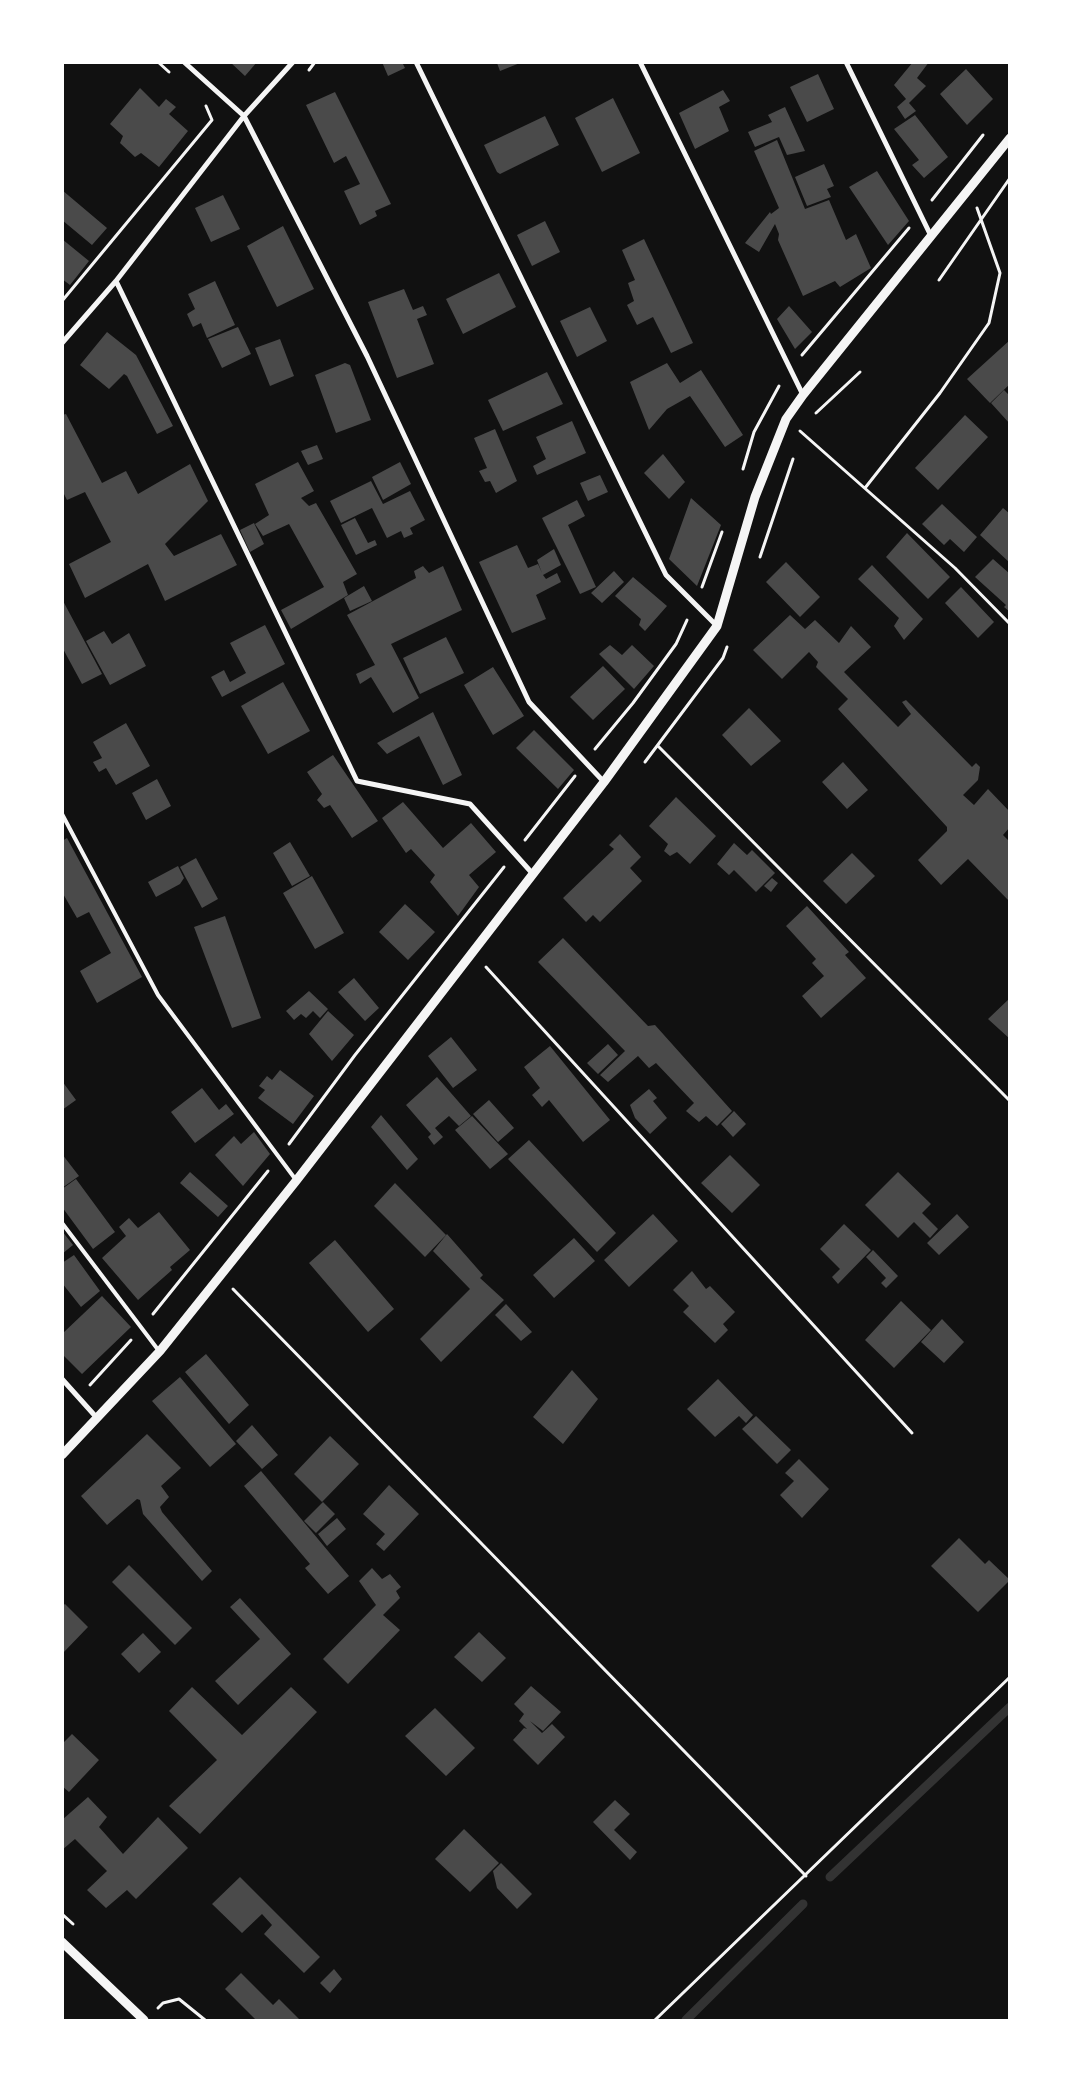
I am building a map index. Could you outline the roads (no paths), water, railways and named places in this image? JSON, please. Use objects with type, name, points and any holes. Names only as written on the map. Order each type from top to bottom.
[{"type":"street","points":[[184,62],[244,116],[367,356],[529,702],[604,782]]},
{"type":"street","points":[[62,343],[116,281],[244,116],[293,62]]},
{"type":"street","points":[[416,62],[666,575],[717,626]]},
{"type":"street","points":[[640,62],[803,395]]},
{"type":"street","points":[[846,62],[930,236]]},
{"type":"street","points":[[62,1455],[160,1351],[296,1181],[604,782],[717,626],[755,497],[786,419],[803,395],[1010,138]]},
{"type":"street","points":[[116,281],[357,782],[470,804],[532,873]]},
{"type":"street","points":[[62,1379],[98,1418]]},
{"type":"street","points":[[62,1942],[144,2020]]},
{"type":"lane","points":[[62,814],[158,995],[296,1181]]},
{"type":"lane","points":[[62,1223],[160,1351]]},
{"type":"waterway","points":[[830,1877],[1010,1707]]},
{"type":"waterway","points":[[686,2020],[803,1904]]}]
